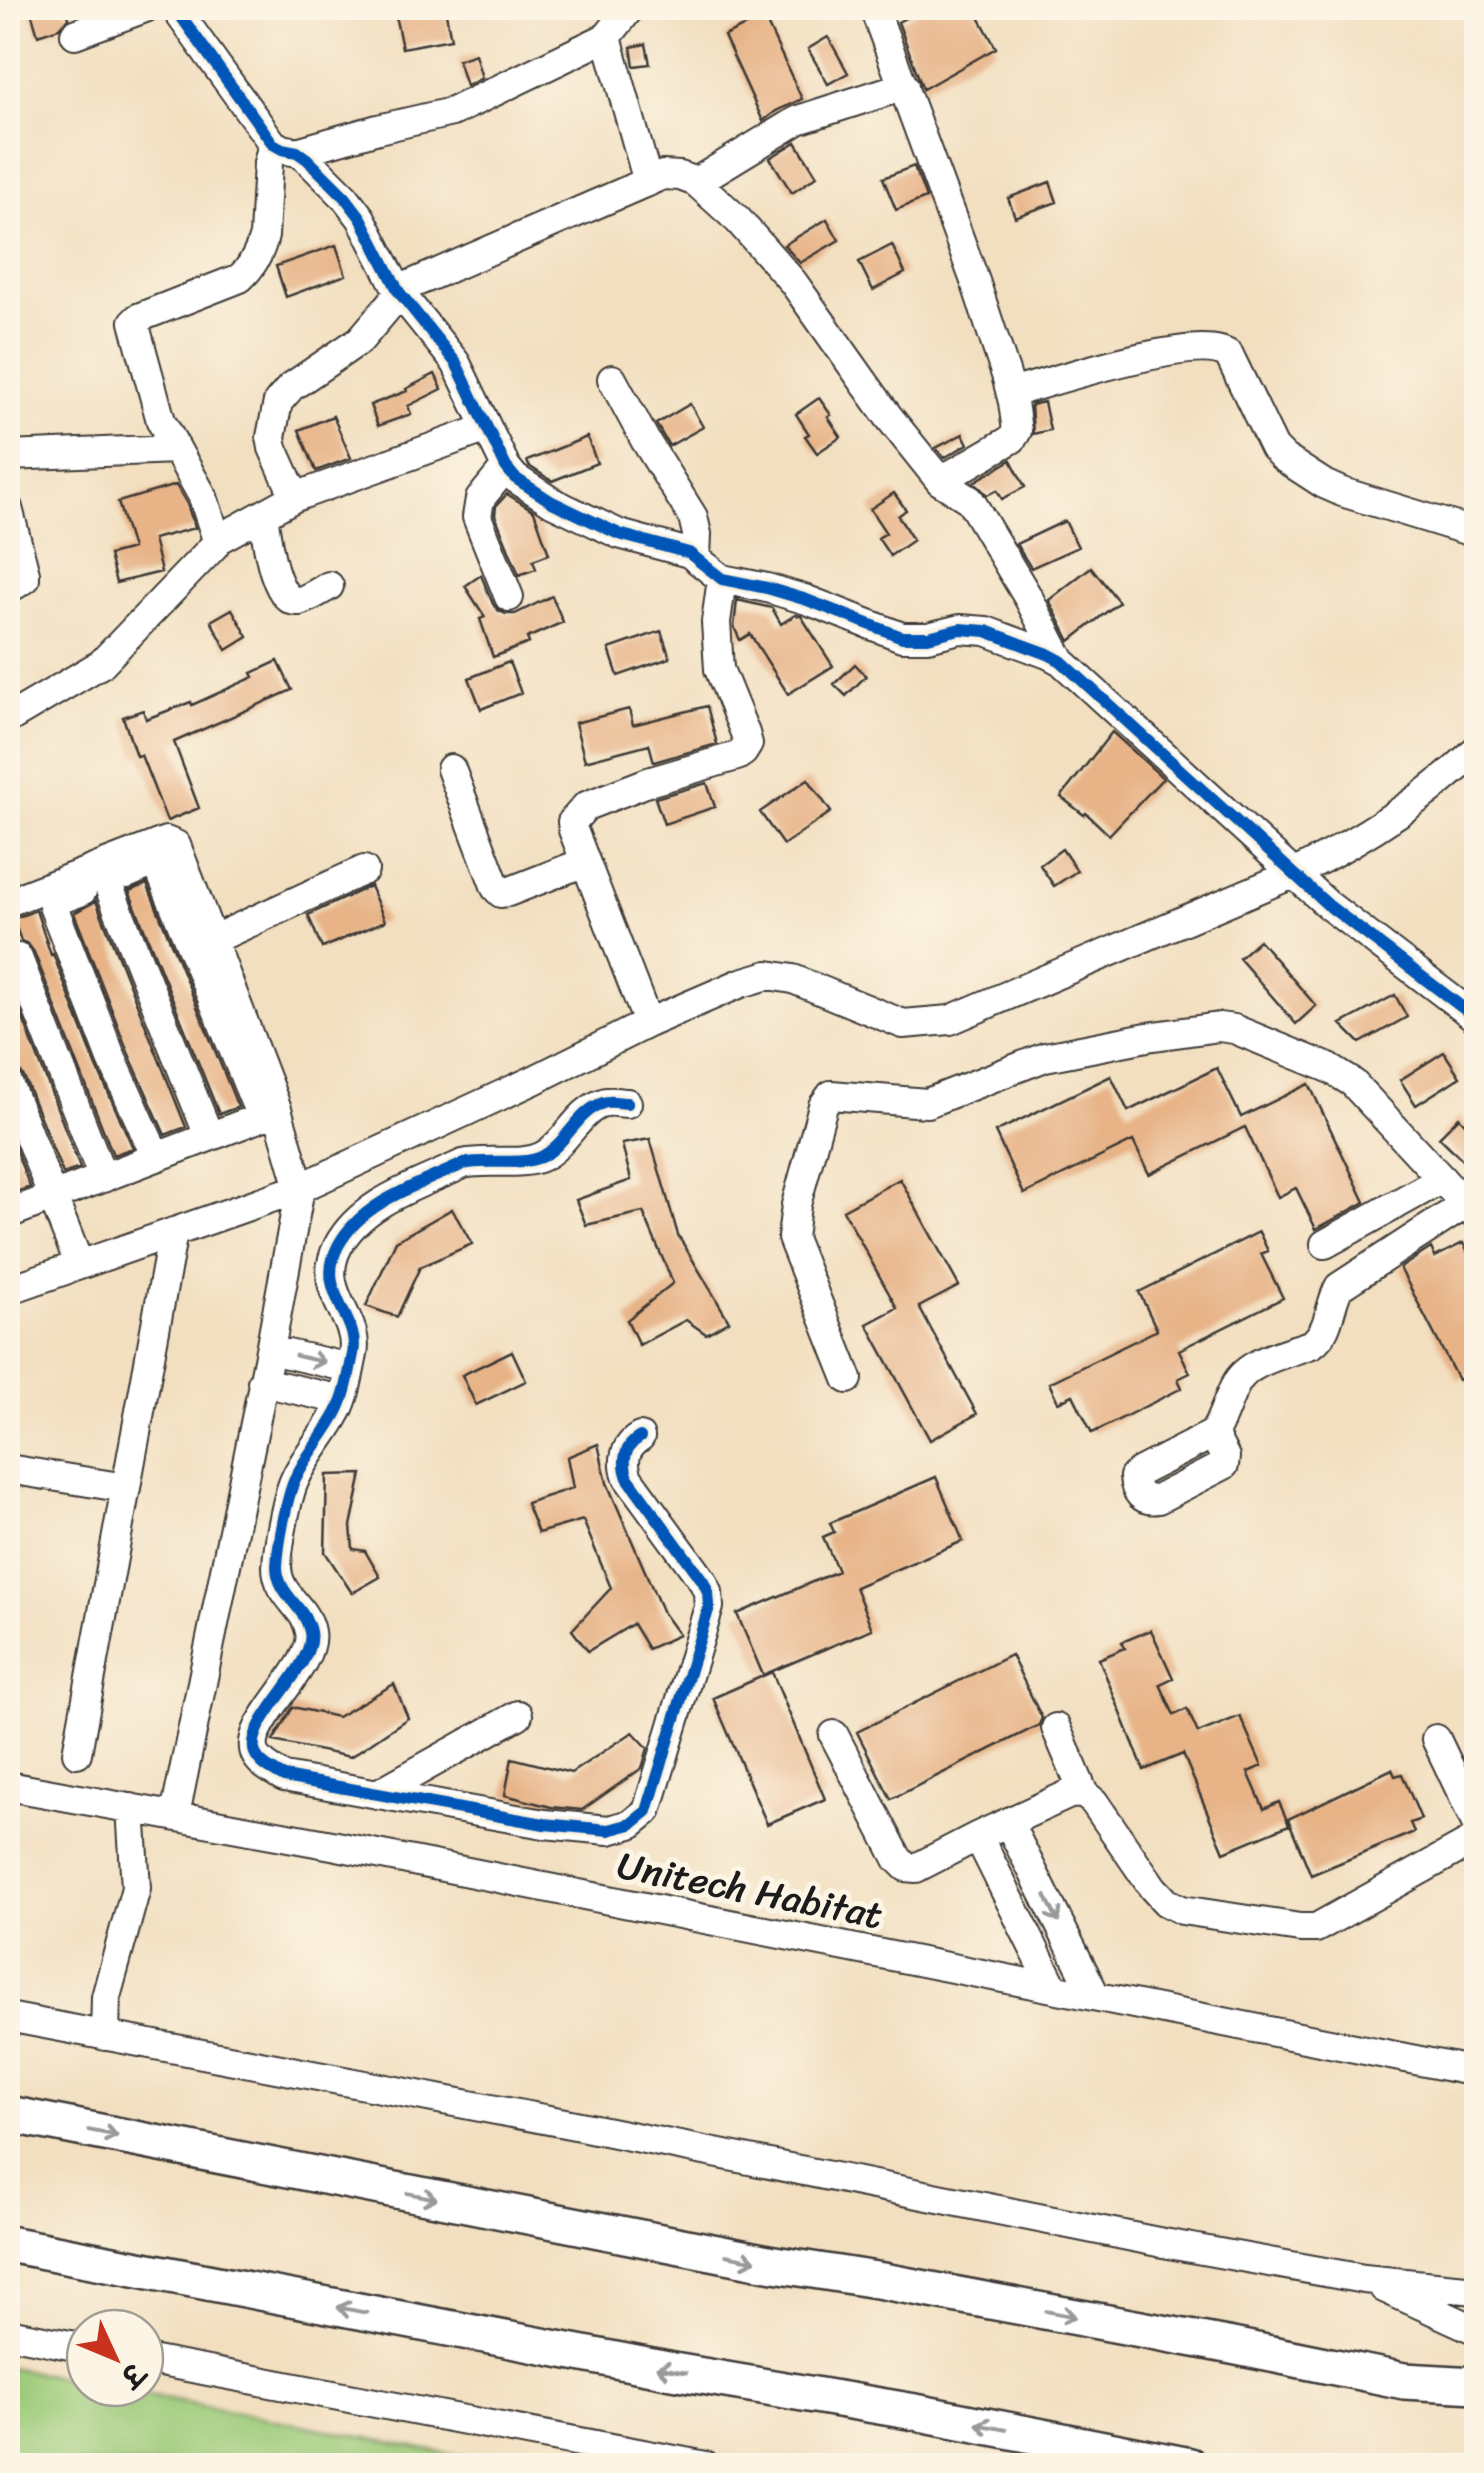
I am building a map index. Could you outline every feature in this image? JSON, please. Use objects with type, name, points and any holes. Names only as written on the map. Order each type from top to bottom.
[{"type":"main road","points":[[8,2114],[768,2264],[922,2288],[1404,2381],[1476,2385]]},
{"type":"main road","points":[[8,2244],[1190,2466]]},
{"type":"street","points":[[76,34],[145,8]]},
{"type":"street","points":[[176,8],[285,148],[354,208],[399,292],[456,362],[506,467],[515,478],[542,497],[605,528],[689,553],[722,579],[807,600],[902,636],[986,630],[1061,661],[1328,904],[1476,1018]]},
{"type":"street","points":[[218,540],[202,497],[161,421],[134,322],[240,278],[248,271],[264,236],[268,163],[285,148],[452,112],[607,36],[630,8]]},
{"type":"street","points":[[874,8],[975,281],[1016,420],[1015,436],[940,480]]},
{"type":"street","points":[[607,36],[648,182]]},
{"type":"street","points":[[696,182],[798,120],[904,86]]},
{"type":"street","points":[[296,497],[271,438],[278,402],[291,387],[360,340],[399,292],[409,284],[672,175],[696,182],[738,220],[793,282],[888,416],[940,480],[970,500],[1061,661]]},
{"type":"street","points":[[1011,393],[1138,358],[1219,348],[1229,355],[1270,441],[1284,458],[1342,492],[1476,533]]},
{"type":"street","points":[[612,379],[693,517],[698,534],[696,558]]},
{"type":"street","points":[[9,713],[101,664],[218,540],[296,497],[487,428]]},
{"type":"street","points":[[8,456],[175,449]]},
{"type":"street","points":[[506,467],[480,499],[477,517],[510,597]]},
{"type":"street","points":[[8,508],[25,573],[25,578],[8,589]]},
{"type":"street","points":[[263,515],[272,567],[288,597],[300,600],[329,586]]},
{"type":"street","points":[[648,1023],[572,822],[586,806],[744,752],[748,744],[719,669],[716,622],[722,579]]},
{"type":"street","points":[[8,1290],[300,1188],[648,1023],[768,975],[793,979],[903,1024],[950,1020],[1295,873],[1339,850],[1446,780],[1476,750]]},
{"type":"street","points":[[450,769],[500,893],[585,862]]},
{"type":"street","points":[[8,902],[171,842],[179,850],[277,1109],[300,1188],[175,1816]]},
{"type":"street","points":[[8,1214],[258,1120],[261,1115],[158,866],[152,863],[54,902],[53,906],[112,1059],[156,1157]]},
{"type":"street","points":[[212,940],[364,870]]},
{"type":"street","points":[[108,882],[210,1136]]},
{"type":"street","points":[[65,940],[13,960],[104,1178]]},
{"type":"street","points":[[848,1379],[792,1238],[796,1205],[823,1106],[830,1095],[927,1103],[1045,1057],[1147,1037],[1234,1029],[1329,1068],[1353,1083],[1471,1210],[1339,1286],[1320,1338],[1247,1369],[1212,1434]]},
{"type":"street","points":[[9,1093],[20,1150],[52,1197],[79,1264]]},
{"type":"street","points":[[628,1103],[606,1101],[592,1109],[543,1156],[462,1164],[378,1204],[358,1218],[338,1245],[330,1267],[332,1290],[354,1348],[337,1412],[291,1488],[277,1562],[278,1578],[310,1628],[311,1640],[255,1737],[256,1753],[267,1767],[284,1776],[544,1824],[609,1830],[631,1824],[648,1811],[709,1607],[703,1581],[628,1478],[624,1468],[626,1450],[640,1438]]},
{"type":"street","points":[[1324,1244],[1442,1179]]},
{"type":"street","points":[[76,1754],[173,1232]]},
{"type":"street","points":[[270,1350],[350,1368]]},
{"type":"street","points":[[262,1382],[342,1400]]},
{"type":"street","points":[[8,1469],[126,1488]]},
{"type":"street","points":[[377,1794],[518,1715]]},
{"type":"street","points":[[1056,1728],[1084,1794],[1094,1802],[1153,1888],[1166,1902],[1182,1910],[1316,1928],[1476,1839]]},
{"type":"street","points":[[834,1735],[898,1859],[906,1866],[916,1868],[1072,1793],[1084,1794]]},
{"type":"street","points":[[1436,1739],[1476,1824]]},
{"type":"street","name":"Unitech Habitat","points":[[8,1786],[1476,2072]]},
{"type":"street","points":[[106,2036],[106,1998],[136,1888],[131,1808]]},
{"type":"street","points":[[1008,1822],[1095,1996]]},
{"type":"street","points":[[978,1836],[1053,1987]]},
{"type":"street","points":[[8,2018],[570,2124],[1138,2238],[1364,2279],[1476,2290]]},
{"type":"street","points":[[1364,2279],[1476,2330]]},
{"type":"street","points":[[8,2333],[65,2344]]},
{"type":"street","points":[[165,2363],[706,2466]]},
{"type":"green space","points":[[8,2367],[65,2378],[65,2408],[165,2408],[165,2398],[504,2465],[8,2465]]},
{"type":"building","points":[[30,8],[66,8],[69,18],[59,28],[38,35]]},
{"type":"building","points":[[445,8],[451,39],[402,48],[395,15]]},
{"type":"building","points":[[924,8],[974,8],[996,48],[923,89],[898,22]]},
{"type":"building","points":[[764,17],[802,99],[763,121],[724,36]]},
{"type":"building","points":[[828,37],[848,73],[828,84],[808,49]]},
{"type":"building","points":[[646,44],[650,64],[634,66],[631,47]]},
{"type":"building","points":[[475,54],[482,78],[466,86],[458,60]]},
{"type":"building","points":[[796,142],[817,176],[792,193],[770,158]]},
{"type":"building","points":[[914,166],[926,198],[896,210],[883,178]]},
{"type":"building","points":[[1050,182],[1057,202],[1015,217],[1008,198]]},
{"type":"building","points":[[827,219],[839,240],[800,263],[784,245]]},
{"type":"building","points":[[336,245],[346,275],[286,297],[276,266]]},
{"type":"building","points":[[892,245],[905,273],[873,290],[859,262]]},
{"type":"building","points":[[435,374],[442,389],[408,406],[411,414],[378,426],[370,405],[407,391]]},
{"type":"building","points":[[819,398],[841,437],[817,453],[796,414]]},
{"type":"building","points":[[1044,402],[1050,430],[1033,434],[1031,405]]},
{"type":"building","points":[[690,404],[703,427],[669,446],[656,424]]},
{"type":"building","points":[[333,416],[351,458],[316,471],[299,430]]},
{"type":"building","points":[[963,434],[968,444],[944,458],[936,448]]},
{"type":"building","points":[[587,437],[597,463],[552,481],[529,466],[527,461]]},
{"type":"building","points":[[1011,460],[1025,487],[1002,499],[997,490],[987,495],[974,482]]},
{"type":"building","points":[[176,485],[195,528],[153,539],[161,572],[116,583],[109,555],[132,549],[118,502]]},
{"type":"building","points":[[894,493],[906,510],[898,516],[913,540],[890,556],[878,538],[886,533],[870,509]]},
{"type":"building","points":[[507,494],[534,511],[549,554],[533,560],[536,569],[519,575],[495,515],[496,506]]},
{"type":"building","points":[[1065,521],[1078,547],[1031,568],[1016,544]]},
{"type":"building","points":[[1091,567],[1119,602],[1070,641],[1049,600]]},
{"type":"building","points":[[481,575],[499,611],[515,614],[552,596],[563,622],[527,638],[529,643],[493,657],[480,619],[485,617],[465,586]]},
{"type":"building","points":[[737,600],[772,608],[781,624],[795,615],[801,616],[833,666],[788,694],[750,634],[740,640],[734,627]]},
{"type":"building","points":[[232,609],[248,637],[227,650],[211,621]]},
{"type":"building","points":[[661,631],[670,658],[618,676],[609,649]]},
{"type":"building","points":[[278,661],[292,690],[174,742],[199,808],[167,821],[141,755],[136,756],[123,717],[143,710],[146,719],[191,702],[192,705],[254,677],[252,673]]},
{"type":"building","points":[[509,662],[521,693],[481,709],[469,678]]},
{"type":"building","points":[[855,664],[866,676],[846,696],[834,684]]},
{"type":"building","points":[[707,706],[717,744],[654,762],[649,744],[585,761],[575,723],[629,709],[633,725]]},
{"type":"building","points":[[1112,732],[1163,778],[1109,835],[1061,797]]},
{"type":"building","points":[[808,779],[831,812],[783,845],[760,812]]},
{"type":"building","points":[[707,783],[715,807],[664,824],[655,798]]},
{"type":"building","points":[[1062,849],[1077,871],[1054,886],[1040,865]]},
{"type":"building","points":[[147,884],[238,1107],[219,1114],[129,891]]},
{"type":"building","points":[[370,886],[385,921],[322,948],[308,915]]},
{"type":"building","points":[[96,901],[186,1127],[165,1135],[74,913]]},
{"type":"building","points":[[36,910],[51,955],[133,1148],[113,1155],[34,952],[21,941],[13,919]]},
{"type":"building","points":[[1259,940],[1316,1006],[1296,1024],[1239,958]]},
{"type":"building","points":[[8,979],[80,1168],[63,1174],[24,1077],[18,1069],[8,1066]]},
{"type":"building","points":[[1395,995],[1407,1017],[1360,1043],[1341,1024]]},
{"type":"building","points":[[1444,1052],[1460,1077],[1416,1105],[1400,1080]]},
{"type":"building","points":[[1217,1068],[1241,1117],[1309,1084],[1365,1202],[1316,1229],[1296,1188],[1278,1197],[1245,1127],[1149,1174],[1133,1141],[1024,1194],[995,1132],[1111,1076],[1128,1111]]},
{"type":"building","points":[[1459,1117],[1476,1135],[1476,1152],[1466,1163],[1439,1137]]},
{"type":"building","points":[[8,1130],[30,1187],[8,1195]]},
{"type":"building","points":[[650,1139],[678,1235],[729,1321],[706,1334],[686,1320],[639,1345],[627,1320],[673,1283],[643,1212],[586,1225],[576,1200],[631,1180],[622,1144]]},
{"type":"building","points":[[900,1179],[959,1286],[919,1307],[977,1414],[930,1440],[867,1324],[897,1308],[843,1210]]},
{"type":"building","points":[[452,1209],[472,1244],[420,1267],[397,1317],[366,1306],[396,1241]]},
{"type":"building","points":[[1259,1232],[1268,1251],[1261,1254],[1283,1298],[1179,1350],[1190,1373],[1178,1379],[1182,1388],[1092,1433],[1073,1395],[1058,1402],[1049,1383],[1157,1330],[1139,1292]]},
{"type":"building","points":[[1463,1243],[1476,1269],[1476,1370],[1458,1380],[1400,1268],[1431,1248],[1435,1257]]},
{"type":"building","points":[[512,1351],[526,1381],[476,1405],[462,1375]]},
{"type":"building","points":[[598,1444],[607,1483],[663,1613],[679,1635],[648,1649],[633,1624],[588,1651],[572,1630],[611,1588],[583,1520],[538,1533],[526,1503],[573,1488],[567,1457]]},
{"type":"building","points":[[362,1474],[351,1526],[353,1549],[365,1551],[380,1577],[352,1593],[325,1552],[327,1475]]},
{"type":"building","points":[[936,1477],[963,1541],[855,1587],[872,1629],[763,1675],[737,1614],[838,1571],[823,1537],[834,1532],[830,1523]]},
{"type":"building","points":[[1151,1630],[1173,1678],[1160,1684],[1174,1715],[1187,1709],[1198,1733],[1240,1716],[1262,1766],[1248,1772],[1264,1809],[1279,1802],[1289,1825],[1224,1852],[1183,1754],[1144,1770],[1099,1659],[1125,1648],[1122,1642]]},
{"type":"building","points":[[1011,1655],[1042,1718],[1039,1725],[891,1799],[857,1732]]},
{"type":"building","points":[[772,1672],[825,1799],[767,1824],[713,1698]]},
{"type":"building","points":[[394,1684],[408,1718],[350,1757],[273,1741],[293,1707],[337,1717]]},
{"type":"building","points":[[633,1732],[648,1748],[642,1768],[582,1810],[505,1795],[512,1758],[571,1773]]},
{"type":"building","points":[[1392,1769],[1395,1776],[1402,1774],[1421,1819],[1410,1823],[1414,1832],[1311,1875],[1288,1819]]},
{"type":"cycle path","points":[[175,8],[273,144],[307,159],[361,218],[399,292],[456,363],[515,478],[552,502],[619,534],[689,553],[722,579],[807,600],[902,637],[928,637],[960,629],[986,631],[1061,661],[1328,905],[1476,1018]]},
{"type":"cycle path","points":[[627,1103],[609,1102],[594,1107],[543,1156],[525,1161],[463,1164],[410,1187],[361,1217],[338,1246],[331,1278],[351,1328],[353,1354],[340,1405],[293,1485],[277,1566],[286,1593],[307,1623],[309,1646],[254,1740],[260,1761],[284,1777],[544,1824],[609,1830],[631,1824],[647,1811],[709,1607],[703,1581],[628,1478],[626,1455],[640,1437]]}]
